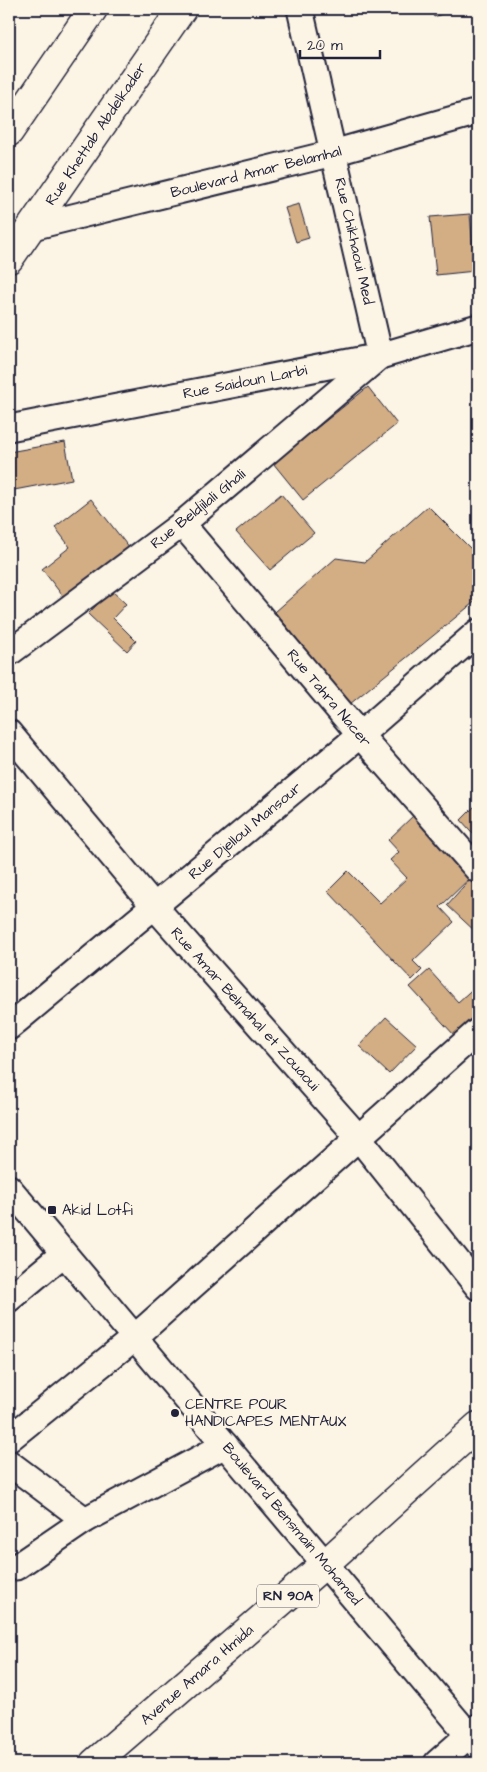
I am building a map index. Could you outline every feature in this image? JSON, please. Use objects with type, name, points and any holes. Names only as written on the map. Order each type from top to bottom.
[{"type":"main road","points":[[9,132],[93,9]]},
{"type":"main road","name":"Rue Khettab Abdelkader","points":[[9,259],[182,9]]},
{"type":"main road","name":"Avenue Amara Hmida","points":[[94,1763],[326,1563],[478,1426]]},
{"type":"street","name":"Rue Chikhaoui Med","points":[[300,9],[380,356]]},
{"type":"street","name":"Boulevard Amar Belamhal","points":[[32,227],[334,153],[478,112]]},
{"type":"street","name":"Rue Saidoun Larbi","points":[[9,428],[380,356],[478,327]]},
{"type":"street","name":"Rue Beldjilali Ghali","points":[[9,653],[182,524],[380,356]]},
{"type":"street","name":"Rue Tahra Nacer","points":[[182,524],[360,736],[478,870]]},
{"type":"street","name":"Rue Djelloul Mansour","points":[[9,1027],[360,736],[478,632]]},
{"type":"street","name":"Rue Amar Belmahal et Zouaoui","points":[[9,733],[154,906],[359,1138],[478,1287]]},
{"type":"street","points":[[9,1439],[134,1338],[478,1032]]},
{"type":"street","name":"Boulevard Bensmain Mohamed","points":[[9,1188],[225,1446],[475,1736]]},
{"type":"street","points":[[9,1299],[64,1254]]},
{"type":"street","points":[[16,1566],[85,1520],[225,1446]]},
{"type":"street","points":[[9,1463],[85,1520]]},
{"type":"street","points":[[437,1763],[475,1736]]},
{"type":"building","points":[[431,9],[455,9],[434,17]]},
{"type":"building","points":[[299,204],[309,238],[296,242],[285,208]]},
{"type":"building","points":[[470,214],[475,271],[436,275],[430,217]]},
{"type":"building","points":[[368,387],[397,424],[303,500],[273,463]]},
{"type":"building","points":[[65,442],[72,479],[9,491],[9,452]]},
{"type":"building","points":[[281,494],[314,533],[270,570],[236,532]]},
{"type":"building","points":[[91,499],[130,549],[65,599],[42,569],[70,547],[55,527]]},
{"type":"building","points":[[428,506],[478,556],[478,599],[350,704],[275,612],[336,558],[365,562]]},
{"type":"building","points":[[111,590],[126,604],[113,618],[136,641],[127,651],[88,614]]},
{"type":"building","points":[[478,803],[478,839],[461,820]]},
{"type":"building","points":[[415,814],[474,874],[440,907],[454,922],[413,961],[422,970],[412,980],[328,891],[348,871],[380,903],[407,878],[390,860],[399,852],[388,840]]},
{"type":"building","points":[[470,879],[478,886],[478,934],[447,905]]},
{"type":"building","points":[[429,970],[458,1002],[478,984],[478,1019],[477,1021],[475,1019],[455,1036],[410,987]]},
{"type":"building","points":[[386,1017],[417,1045],[389,1074],[359,1046]]},
{"type":"place","name":"Akid Lotfi","points":[[52,1210]]},
{"type":"place","name":"CENTRE POUR HANDICAPES MENTAUX","points":[[175,1413]]}]
